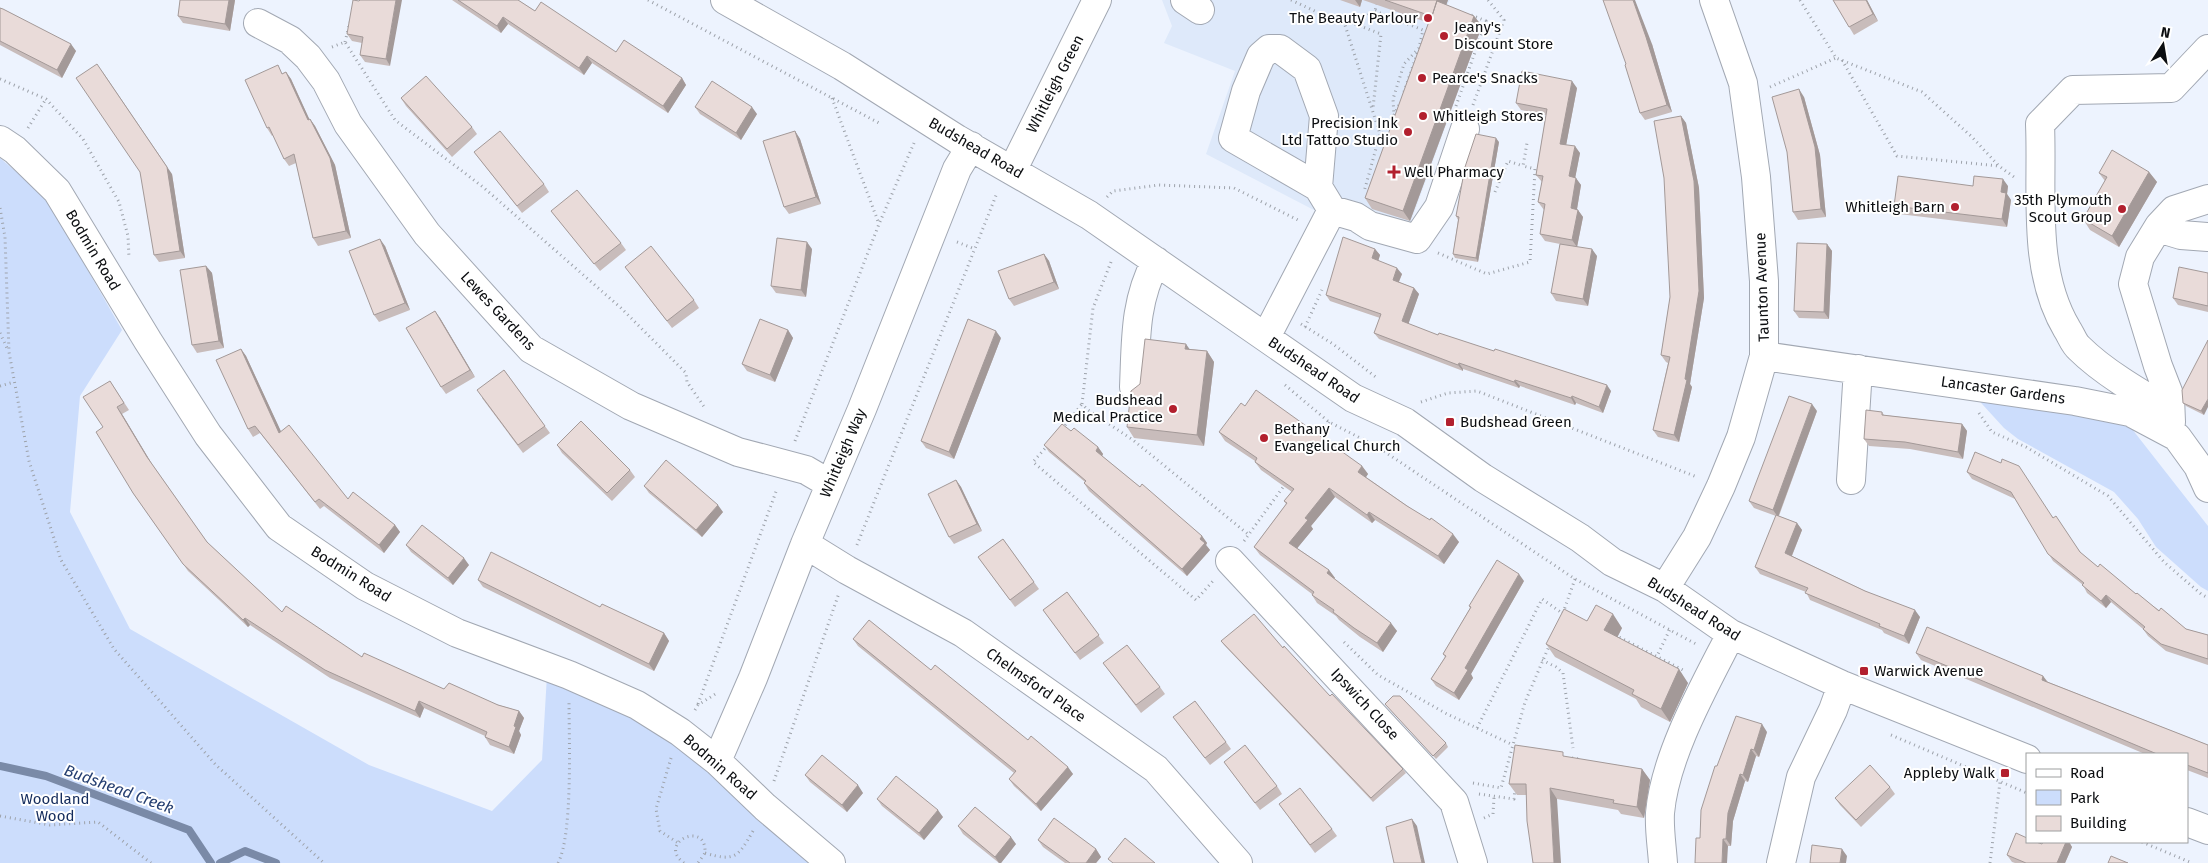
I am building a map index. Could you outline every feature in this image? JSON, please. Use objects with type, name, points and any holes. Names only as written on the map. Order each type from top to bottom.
[{"type":"street","name":"Budshead Road","points":[[725,0],[842,66],[971,146],[1089,215],[1353,398],[1405,422],[1483,478],[1580,538],[1612,562],[1665,588],[1726,645],[1842,685],[2026,759]]},
{"type":"street","name":"Whitleigh Green","points":[[1013,169],[1097,0]]},
{"type":"street","name":"Taunton Avenue","points":[[1665,588],[1697,537],[1721,486],[1741,437],[1764,356],[1764,289],[1756,177],[1743,83],[1714,0]]},
{"type":"street","name":"Lewes Gardens","points":[[258,23],[290,40],[308,57],[326,81],[348,124],[427,234],[531,349],[631,406],[736,451],[806,470],[830,484]]},
{"type":"street","points":[[1266,337],[1332,211],[1324,116],[1307,68],[1280,50],[1270,49],[1261,56],[1246,91],[1233,138],[1332,211],[1370,226],[1417,238],[1439,207],[1464,129]]},
{"type":"street","points":[[2170,411],[2134,389],[2078,348],[2058,313],[2047,273],[2041,223],[2040,124],[2073,90],[2171,88],[2208,49]]},
{"type":"street","name":"Bodmin Road","points":[[7,145],[58,191],[148,341],[208,435],[279,527],[365,586],[456,633],[570,675],[637,705],[680,732],[717,761],[765,807],[831,863]]},
{"type":"street","name":"Whitleigh Way","points":[[717,761],[753,678],[805,544],[957,169],[971,146]]},
{"type":"street","points":[[2176,437],[2170,421],[2170,397],[2158,366],[2133,284],[2140,257],[2158,228],[2174,210],[2208,199]]},
{"type":"street","points":[[2158,228],[2182,235],[2208,237]]},
{"type":"street","points":[[1134,387],[1137,314],[1145,281],[1156,261]]},
{"type":"street","name":"Lancaster Gardens","points":[[1764,356],[2075,401],[2130,412],[2176,437],[2198,466],[2208,488]]},
{"type":"street","points":[[1852,480],[1858,369]]},
{"type":"street","name":"Chelmsford Place","points":[[805,544],[847,570],[963,633],[1156,769],[1238,863]]},
{"type":"street","name":"Ipswich Close","points":[[1236,553],[1454,802],[1473,863]]},
{"type":"street","points":[[1664,863],[1660,813],[1668,779],[1676,752],[1698,700],[1726,645]]},
{"type":"street","points":[[1781,863],[1801,777],[1842,685]]},
{"type":"street","points":[[2188,822],[2208,830]]},
{"type":"path","points":[[648,0],[881,124]]},
{"type":"path","points":[[1291,0],[1345,25],[1380,139]]},
{"type":"path","points":[[1355,24],[1375,11],[1378,0]]},
{"type":"path","points":[[1464,129],[1504,20],[1488,0]]},
{"type":"path","points":[[1800,0],[1836,58],[1842,60],[1922,92],[1972,137],[1999,166],[1897,156],[1842,60]]},
{"type":"path","points":[[1089,215],[1113,191],[1159,185],[1234,188],[1332,211],[1394,116],[1419,48],[1423,30],[1375,11]]},
{"type":"path","points":[[1470,15],[1486,21]]},
{"type":"path","points":[[351,18],[344,42],[395,120],[483,187],[621,308],[686,373],[687,382],[709,413]]},
{"type":"path","points":[[1337,20],[1355,24],[1381,34],[1372,110]]},
{"type":"path","points":[[308,57],[344,42]]},
{"type":"path","points":[[1394,116],[1393,99],[1404,64],[1419,48]]},
{"type":"path","points":[[1745,98],[1836,58]]},
{"type":"path","points":[[0,79],[46,99],[83,139],[119,202],[128,236],[130,260]]},
{"type":"path","points":[[832,97],[879,224]]},
{"type":"path","points":[[7,145],[46,99]]},
{"type":"path","points":[[906,138],[920,146]]},
{"type":"path","points":[[698,705],[786,464],[879,224],[914,142]]},
{"type":"path","points":[[1523,166],[1527,143]]},
{"type":"path","points":[[1417,238],[1442,256],[1487,274],[1530,262],[1535,168],[1508,161],[1495,192]]},
{"type":"path","points":[[705,853],[725,859],[740,853],[765,807],[847,570],[997,193]]},
{"type":"path","points":[[0,208],[6,237],[9,352],[14,382],[29,461],[61,560],[114,649],[216,765],[324,863]]},
{"type":"path","points":[[1058,433],[1082,404],[1094,308],[1111,261]]},
{"type":"path","points":[[1280,312],[1333,344],[1351,359]]},
{"type":"path","points":[[0,333],[9,352]]},
{"type":"path","points":[[0,386],[14,382]]},
{"type":"path","points":[[1283,383],[1330,422],[1376,446],[1575,579],[1670,629],[1726,645]]},
{"type":"path","points":[[1405,422],[1412,405],[1448,393],[1477,391],[1721,486]]},
{"type":"path","points":[[1082,404],[1133,440],[1249,535]]},
{"type":"path","points":[[1978,411],[1992,432],[2026,447],[2108,496],[2164,562],[2208,598]]},
{"type":"path","points":[[1312,446],[1330,422]]},
{"type":"path","points":[[1052,440],[1033,462],[1196,600],[1236,553],[1289,479]]},
{"type":"path","points":[[1560,622],[1575,579]]},
{"type":"path","points":[[1477,728],[1542,599],[1563,614]]},
{"type":"path","points":[[1653,664],[1670,629]]},
{"type":"path","points":[[1607,631],[1691,673]]},
{"type":"path","points":[[1469,788],[1471,783],[1501,788],[1525,702],[1542,660],[1554,637]]},
{"type":"path","points":[[1342,640],[1378,674],[1447,714],[1513,745]]},
{"type":"path","points":[[1542,660],[1563,673],[1573,748]]},
{"type":"path","points":[[558,863],[562,856],[566,816],[570,675]]},
{"type":"path","points":[[1886,733],[2026,793]]},
{"type":"path","points":[[674,750],[656,808],[660,831],[678,843]]},
{"type":"path","points":[[1572,758],[1581,760]]},
{"type":"path","points":[[1476,794],[1514,799],[1517,780]]},
{"type":"path","points":[[1990,863],[2000,782]]},
{"type":"path","points":[[0,816],[50,825],[98,822],[151,863]]},
{"type":"path","points":[[684,863],[677,856],[678,843],[684,837],[698,837],[704,844],[705,853],[698,863]]},
{"type":"path","points":[[2144,843],[2192,863]]},
{"type":"shaded area","points":[[1162,0],[1450,0],[1444,11],[1482,26],[1410,224],[1371,210],[1337,222],[1206,154],[1235,71],[1164,43],[1172,26]]},
{"type":"green space","name":"Woodland Wood","points":[[0,158],[46,197],[122,330],[80,396],[70,512],[130,629],[369,765],[492,811],[542,760],[547,675],[662,720],[810,863],[0,863]]},
{"type":"green space","points":[[1972,393],[2117,418],[2132,429],[2208,526],[2208,591],[2156,547],[2138,519],[2114,492],[2018,439],[2004,428]]},
{"type":"building","points":[[180,0],[229,0],[225,24],[178,16]]},
{"type":"building","points":[[353,0],[396,0],[386,59],[360,55],[363,37],[347,34]]},
{"type":"building","points":[[458,0],[518,0],[535,11],[541,2],[616,52],[624,40],[682,78],[663,106],[587,56],[579,68],[503,17],[497,26]]},
{"type":"building","points":[[1385,0],[1437,0],[1432,16],[1437,1],[1474,16],[1403,211],[1365,198],[1431,16]]},
{"type":"building","points":[[1603,0],[1633,0],[1667,105],[1640,113],[1626,64]]},
{"type":"building","points":[[1833,0],[1866,0],[1873,14],[1849,27]]},
{"type":"building","points":[[0,8],[71,44],[57,70],[0,41]]},
{"type":"building","points":[[97,64],[167,167],[180,251],[154,255],[140,172],[76,78]]},
{"type":"building","points":[[278,65],[282,74],[286,72],[308,120],[310,119],[330,158],[346,231],[313,238],[294,154],[284,159],[269,127],[267,128],[245,80]]},
{"type":"building","points":[[1522,71],[1572,81],[1560,144],[1575,146],[1569,176],[1576,178],[1571,208],[1578,210],[1572,240],[1540,234],[1545,204],[1538,202],[1543,176],[1536,175],[1547,109],[1516,103]]},
{"type":"building","points":[[426,76],[472,127],[447,149],[401,98]]},
{"type":"building","points":[[712,81],[752,107],[736,133],[695,107]]},
{"type":"building","points":[[1799,89],[1815,147],[1821,209],[1793,212],[1787,152],[1772,97]]},
{"type":"building","points":[[1681,116],[1694,181],[1699,291],[1685,379],[1687,380],[1674,435],[1653,430],[1670,357],[1661,355],[1670,297],[1664,178],[1654,121]]},
{"type":"building","points":[[500,131],[544,184],[517,206],[474,152]]},
{"type":"building","points":[[795,131],[816,197],[784,207],[763,141]]},
{"type":"building","points":[[1476,134],[1496,138],[1476,258],[1453,254],[1459,217],[1456,216],[1465,167]]},
{"type":"building","name":"35th Plymouth Scout Group","points":[[2112,150],[2149,172],[2112,236],[2083,219],[2107,177],[2099,173]]},
{"type":"building","name":"Whitleigh Barn","points":[[1898,176],[1973,186],[1974,176],[2003,179],[2001,192],[2006,193],[2002,219],[1894,206]]},
{"type":"building","points":[[577,190],[621,243],[594,264],[551,211]]},
{"type":"building","points":[[1343,237],[1375,249],[1372,258],[1397,268],[1393,280],[1414,288],[1402,321],[1438,335],[1439,333],[1494,351],[1495,349],[1607,385],[1599,407],[1572,396],[1571,398],[1515,380],[1514,382],[1459,363],[1458,365],[1374,333],[1381,314],[1326,295]]},
{"type":"building","points":[[777,238],[807,242],[801,290],[771,286]]},
{"type":"building","points":[[380,239],[405,303],[374,315],[349,251]]},
{"type":"building","points":[[1797,243],[1827,244],[1824,312],[1794,311]]},
{"type":"building","points":[[1560,244],[1592,249],[1583,299],[1551,293]]},
{"type":"building","points":[[651,246],[694,300],[667,321],[625,267]]},
{"type":"building","points":[[1044,254],[1054,282],[1009,299],[998,271]]},
{"type":"building","points":[[206,266],[219,341],[192,345],[180,270]]},
{"type":"building","points":[[2179,267],[2208,273],[2208,306],[2173,298]]},
{"type":"building","points":[[435,311],[470,370],[441,387],[406,328]]},
{"type":"building","points":[[760,319],[788,330],[770,375],[742,364]]},
{"type":"building","points":[[968,319],[996,331],[949,452],[921,441]]},
{"type":"building","name":"Budshead Medical Practice","points":[[1145,339],[1186,344],[1185,349],[1207,351],[1197,435],[1127,427],[1131,391],[1140,384]]},
{"type":"building","points":[[2208,340],[2208,399],[2201,411],[2183,403],[2182,390]]},
{"type":"building","points":[[241,349],[279,433],[289,425],[348,499],[353,492],[395,525],[379,545],[319,499],[315,502],[255,426],[248,429],[216,360]]},
{"type":"building","points":[[504,370],[545,426],[518,445],[477,390]]},
{"type":"building","points":[[110,381],[124,403],[117,407],[147,457],[207,542],[282,612],[286,606],[362,657],[364,653],[444,689],[449,683],[498,705],[519,711],[509,747],[485,737],[487,732],[419,701],[415,711],[325,670],[245,618],[243,620],[183,564],[133,493],[96,432],[103,427],[83,397]]},
{"type":"building","points":[[1256,390],[1362,466],[1358,472],[1407,506],[1430,520],[1431,518],[1453,534],[1438,556],[1369,512],[1367,515],[1329,488],[1305,518],[1308,520],[1289,543],[1329,570],[1327,573],[1391,623],[1377,643],[1333,612],[1334,610],[1312,595],[1314,592],[1254,547],[1287,503],[1284,501],[1294,489],[1255,462],[1257,458],[1219,432],[1241,403],[1245,406]]},
{"type":"building","points":[[1789,396],[1812,404],[1773,510],[1749,501]]},
{"type":"building","points":[[1866,410],[1882,412],[1882,415],[1962,424],[1958,452],[1905,442],[1864,439]]},
{"type":"building","points":[[581,421],[630,470],[607,493],[557,445]]},
{"type":"building","points":[[1062,424],[1071,431],[1074,428],[1098,447],[1096,451],[1140,487],[1142,484],[1202,536],[1200,539],[1205,543],[1182,569],[1084,483],[1086,481],[1044,445]]},
{"type":"building","points":[[1975,452],[2001,463],[2002,459],[2019,466],[2053,518],[2056,516],[2080,552],[2098,567],[2100,564],[2159,611],[2161,608],[2186,629],[2208,635],[2208,659],[2161,644],[2143,629],[2145,627],[2106,595],[2101,601],[2082,585],[2084,583],[2048,554],[2011,492],[1967,472]]},
{"type":"building","points":[[666,460],[718,505],[696,530],[644,486]]},
{"type":"building","points":[[956,480],[977,524],[949,537],[928,494]]},
{"type":"building","points":[[1776,515],[1797,523],[1785,553],[1865,591],[1915,610],[1904,636],[1805,593],[1808,588],[1755,567]]},
{"type":"building","points":[[422,525],[464,558],[448,578],[406,545]]},
{"type":"building","points":[[1003,539],[1034,582],[1010,600],[978,557]]},
{"type":"building","points":[[491,552],[600,607],[602,604],[664,633],[649,664],[478,580]]},
{"type":"building","points":[[1497,560],[1519,574],[1465,668],[1468,670],[1454,693],[1431,679],[1446,656],[1443,654],[1471,607],[1469,606]]},
{"type":"building","points":[[1067,592],[1099,635],[1075,653],[1043,610]]},
{"type":"building","points":[[1596,605],[1613,614],[1604,630],[1679,669],[1661,709],[1632,694],[1634,690],[1546,644],[1564,609],[1587,621]]},
{"type":"building","points":[[1254,614],[1283,648],[1284,646],[1330,696],[1332,694],[1403,769],[1371,798],[1221,641]]},
{"type":"building","points":[[869,620],[931,670],[935,665],[1028,740],[1031,736],[1068,767],[1036,804],[1009,779],[1016,771],[853,639]]},
{"type":"building","points":[[1927,627],[2043,676],[2042,680],[2208,745],[2208,773],[2188,765],[2188,753],[2155,753],[1916,653]]},
{"type":"building","points":[[1127,645],[1160,687],[1136,705],[1103,663]]},
{"type":"building","points":[[1393,696],[1400,696],[1446,743],[1433,756],[1385,704]]},
{"type":"building","points":[[1195,701],[1226,742],[1205,758],[1173,717]]},
{"type":"building","points":[[1736,716],[1762,724],[1754,750],[1751,749],[1743,775],[1740,774],[1728,813],[1726,839],[1723,839],[1722,863],[1695,863],[1696,838],[1700,838],[1701,810],[1715,766],[1717,766]]},
{"type":"building","points":[[1245,745],[1277,786],[1255,803],[1224,762]]},
{"type":"building","points":[[1515,745],[1563,752],[1563,756],[1642,769],[1637,807],[1613,803],[1614,800],[1550,788],[1554,863],[1533,863],[1527,821],[1526,784],[1509,784]]},
{"type":"building","points":[[822,755],[858,785],[842,805],[805,775]]},
{"type":"building","points":[[1870,765],[1890,787],[1856,820],[1835,798]]},
{"type":"building","points":[[896,776],[938,810],[919,833],[877,799]]},
{"type":"building","points":[[1300,788],[1332,829],[1310,845],[1279,804]]},
{"type":"building","points":[[975,807],[1011,837],[995,857],[958,826]]},
{"type":"building","points":[[1054,818],[1096,849],[1086,863],[1070,863],[1038,840]]},
{"type":"building","points":[[1412,819],[1422,863],[1394,863],[1386,827]]},
{"type":"building","points":[[2016,833],[2026,838],[2026,843],[2066,843],[2057,863],[2026,863],[2007,855]]},
{"type":"building","points":[[1125,838],[1155,863],[1113,863],[1108,859]]},
{"type":"building","points":[[1812,845],[1842,849],[1840,863],[1810,863]]},
{"type":"building","points":[[2111,856],[2128,863],[2108,863]]},
{"type":"waterway","name":"Budshead Creek","points":[[0,766],[46,776],[189,830],[211,863]]},
{"type":"waterway","name":"Budshead Creek","points":[[220,863],[245,851],[276,863]]},
{"type":"place","name":"The Beauty Parlour","points":[[1428,18]]},
{"type":"place","name":"Jeany's Discount Store","points":[[1444,36]]},
{"type":"place","name":"Pearce's Snacks","points":[[1422,78]]},
{"type":"place","name":"Whitleigh Stores","points":[[1423,116]]},
{"type":"place","name":"Precision Ink Ltd Tattoo Studio","points":[[1408,132]]},
{"type":"place","name":"Well Pharmacy","points":[[1394,172]]},
{"type":"place","name":"Whitleigh Barn","points":[[1955,207]]},
{"type":"place","name":"35th Plymouth Scout Group","points":[[2122,209]]},
{"type":"place","name":"Budshead Medical Practice","points":[[1173,409]]},
{"type":"place","name":"Budshead Green","points":[[1450,422]]},
{"type":"place","name":"Bethany Evangelical Church","points":[[1264,438]]},
{"type":"place","name":"Warwick Avenue","points":[[1864,671]]},
{"type":"place","name":"Appleby Walk","points":[[2005,773]]}]
